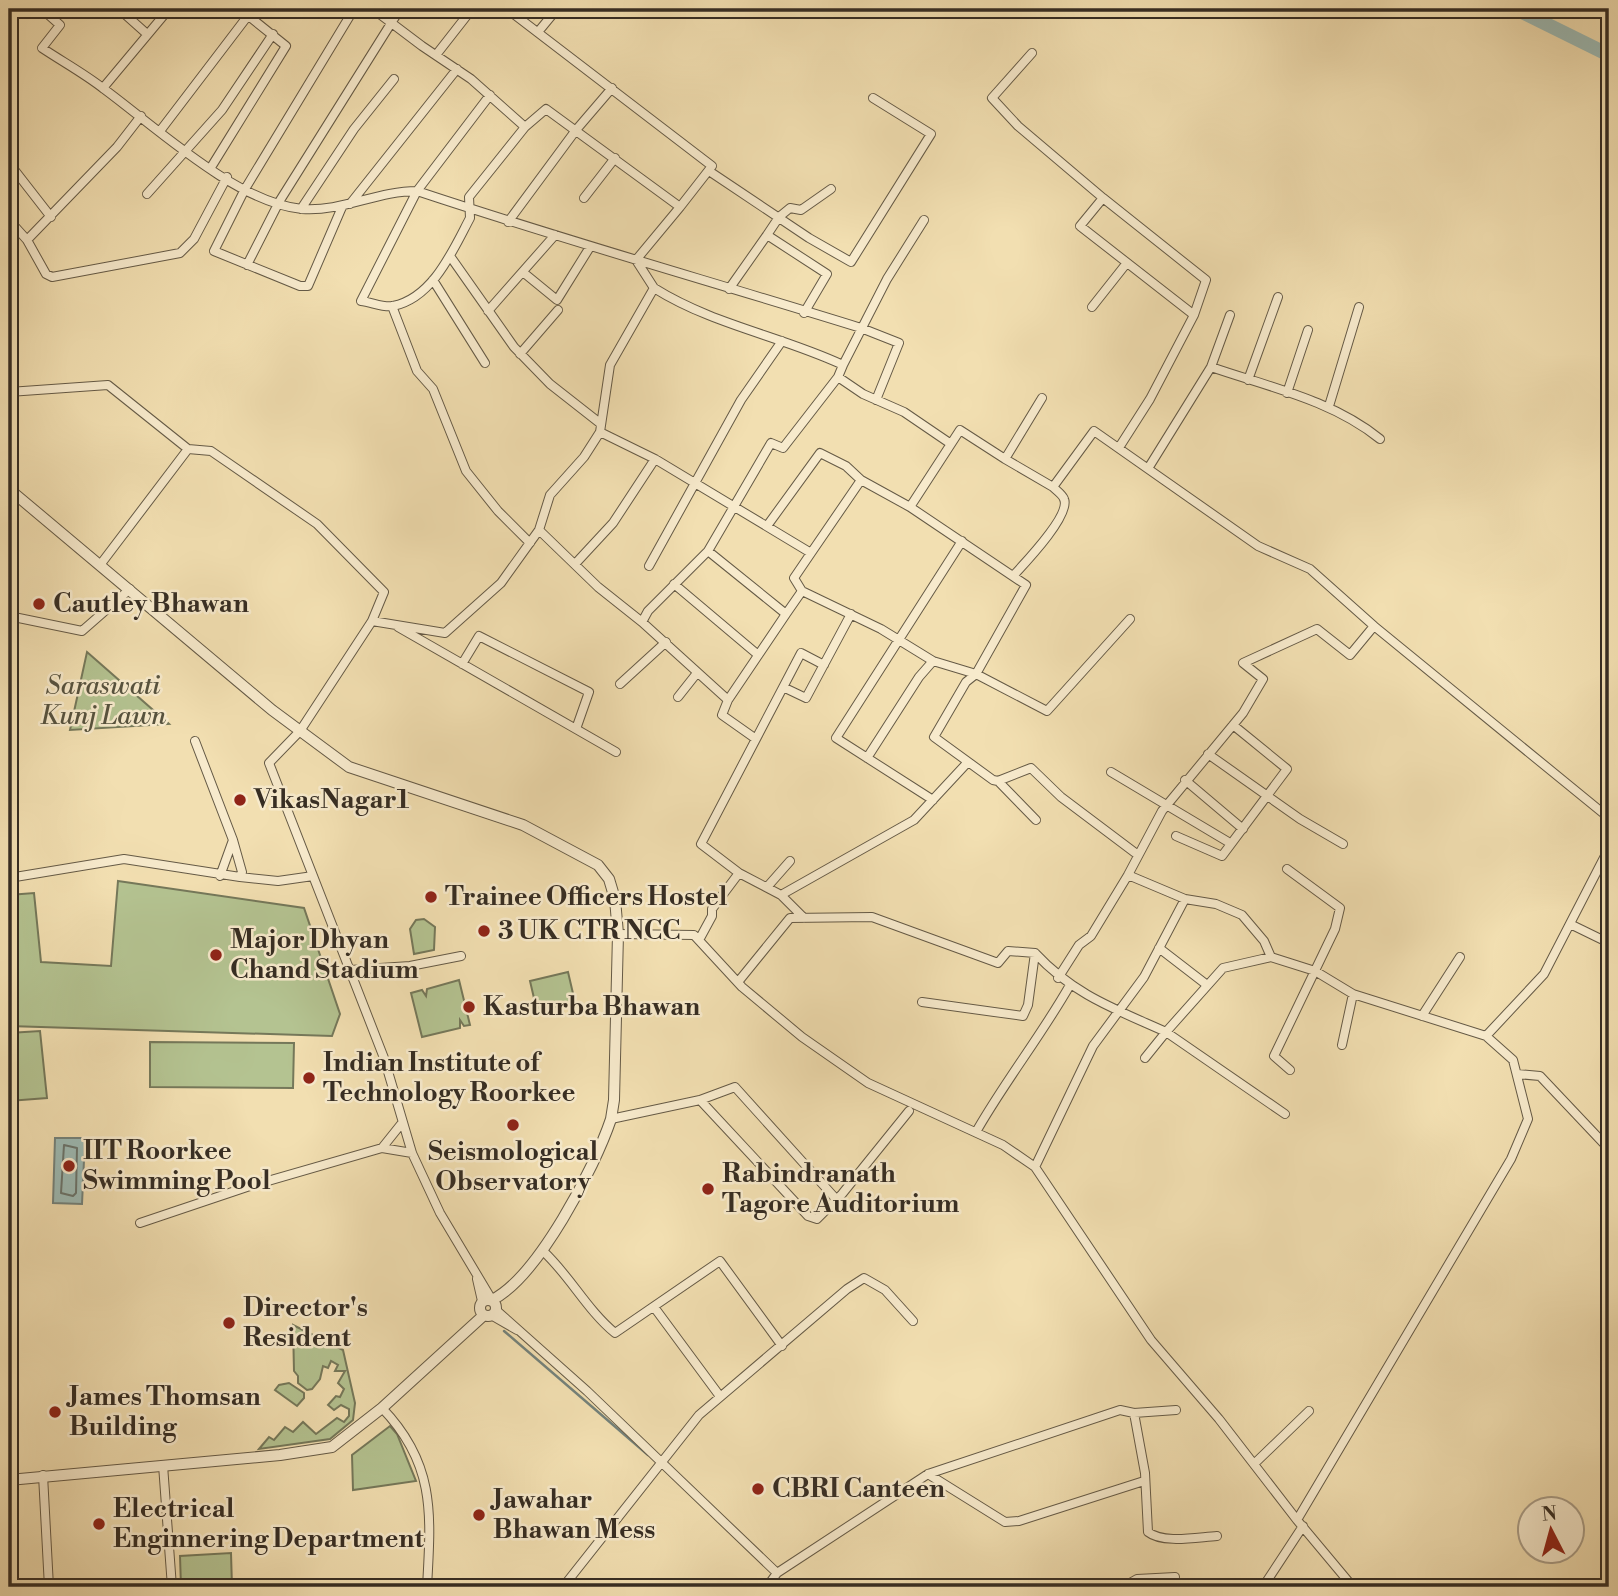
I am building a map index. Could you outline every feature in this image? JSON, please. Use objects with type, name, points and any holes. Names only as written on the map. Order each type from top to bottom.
[{"type":"street","points":[[42,9],[60,25],[42,48],[103,88],[210,169],[245,189],[301,209],[346,206],[393,191],[417,191],[508,222],[861,328],[899,343],[876,400]]},
{"type":"street","points":[[119,9],[146,34]]},
{"type":"street","points":[[103,88],[169,9]]},
{"type":"street","points":[[210,169],[286,46],[251,12],[240,9]]},
{"type":"street","points":[[354,9],[245,189],[214,251],[309,286],[346,206],[457,69]]},
{"type":"street","points":[[373,9],[457,69],[525,127]]},
{"type":"street","points":[[247,265],[279,202],[400,9]]},
{"type":"street","points":[[436,55],[472,9]]},
{"type":"street","points":[[507,9],[712,166],[636,260]]},
{"type":"street","points":[[538,33],[557,9]]},
{"type":"street","points":[[160,131],[251,12]]},
{"type":"street","points":[[147,194],[222,110],[273,34]]},
{"type":"street","points":[[1032,53],[992,98],[1018,126],[1206,280],[1194,315],[1150,399],[1120,446]]},
{"type":"street","points":[[301,209],[354,129],[394,79]]},
{"type":"street","points":[[508,222],[576,130],[612,88]]},
{"type":"street","points":[[490,95],[417,191],[361,301],[392,306],[417,296],[450,256],[470,218],[469,197],[480,180],[525,127],[546,109],[680,207]]},
{"type":"street","points":[[709,171],[851,262],[931,134],[873,98]]},
{"type":"street","points":[[26,240],[51,217],[141,116]]},
{"type":"street","points":[[584,198],[615,158]]},
{"type":"street","points":[[9,163],[51,217]]},
{"type":"street","points":[[9,220],[26,240],[46,274],[52,277],[180,253],[194,239],[227,177]]},
{"type":"street","points":[[729,289],[779,217],[790,208],[801,210],[831,190]]},
{"type":"street","points":[[1103,198],[1080,226],[1194,315]]},
{"type":"street","points":[[642,622],[648,611],[708,551],[771,443],[783,449],[838,377],[861,328],[924,220]]},
{"type":"street","points":[[488,311],[555,235]]},
{"type":"street","points":[[767,235],[827,274],[804,313]]},
{"type":"street","points":[[524,273],[557,300],[590,247]]},
{"type":"street","points":[[450,256],[520,354],[601,428],[811,553]]},
{"type":"street","points":[[636,260],[654,288],[686,308],[843,365]]},
{"type":"street","points":[[1092,307],[1126,264]]},
{"type":"street","points":[[433,279],[485,363]]},
{"type":"street","points":[[372,621],[445,633],[501,583],[539,530],[550,495],[584,457],[601,428],[610,365],[654,288]]},
{"type":"street","points":[[1248,380],[1278,297]]},
{"type":"street","points":[[392,306],[417,371],[433,388],[466,471],[498,511],[530,543]]},
{"type":"street","points":[[1329,406],[1359,307]]},
{"type":"street","points":[[520,354],[558,310]]},
{"type":"street","points":[[1149,467],[1211,366],[1230,315]]},
{"type":"street","points":[[1287,393],[1308,330]]},
{"type":"street","points":[[649,566],[697,484],[741,400],[782,341]]},
{"type":"street","points":[[1211,366],[1329,406],[1356,419],[1380,439]]},
{"type":"street","points":[[838,377],[876,400],[904,412],[951,444]]},
{"type":"street","points":[[9,392],[108,385],[188,449],[211,451],[317,524],[384,592],[372,621],[300,730],[269,763],[384,1058],[412,1153],[440,1213],[477,1279],[487,1310],[517,1330],[663,1462],[777,1573]]},
{"type":"street","points":[[1005,459],[1042,398]]},
{"type":"street","points":[[910,507],[961,430],[1053,487],[1064,498],[1065,506],[1047,536],[1013,576]]},
{"type":"street","points":[[1053,487],[1094,430],[1258,546],[1310,569],[1374,626],[1609,818]]},
{"type":"street","points":[[100,565],[188,449]]},
{"type":"street","points":[[767,526],[820,453],[846,466],[861,480],[910,507],[1026,585],[976,674],[966,682],[934,737],[967,763],[998,781],[1036,820]]},
{"type":"street","points":[[575,564],[613,523],[655,459]]},
{"type":"street","points":[[861,480],[794,578],[802,591],[900,640],[933,661],[976,674],[1047,711],[1130,619]]},
{"type":"street","points":[[9,489],[300,730],[349,767],[523,825],[598,865],[609,879],[615,899],[618,934],[614,1100],[611,1119],[603,1139],[543,1251],[487,1310],[382,1408],[338,1444],[325,1449],[9,1480]]},
{"type":"street","points":[[539,530],[728,700]]},
{"type":"street","points":[[933,800],[836,738],[962,541]]},
{"type":"street","points":[[708,551],[786,614]]},
{"type":"street","points":[[674,584],[757,654]]},
{"type":"street","points":[[9,616],[82,631],[130,589]]},
{"type":"street","points":[[756,739],[722,715],[728,700],[757,654],[802,591]]},
{"type":"street","points":[[785,688],[806,698],[850,614]]},
{"type":"street","points":[[392,624],[616,752]]},
{"type":"street","points":[[1058,978],[1079,945],[1091,936],[1167,805],[1233,725],[1263,679],[1242,663],[1317,629],[1350,655],[1374,626]]},
{"type":"street","points":[[462,664],[479,636],[589,692],[576,729]]},
{"type":"street","points":[[620,684],[666,642]]},
{"type":"street","points":[[804,918],[781,895],[738,873],[701,844],[801,653],[824,665]]},
{"type":"street","points":[[867,758],[919,677],[933,661]]},
{"type":"street","points":[[678,697],[697,673]]},
{"type":"street","points":[[1176,836],[1222,856],[1287,769],[1233,725]]},
{"type":"street","points":[[195,741],[233,840],[242,872],[240,877]]},
{"type":"street","points":[[1208,754],[1300,819],[1343,844]]},
{"type":"street","points":[[781,895],[914,820],[967,763]]},
{"type":"street","points":[[998,781],[1031,768],[1061,797],[1138,855]]},
{"type":"street","points":[[1111,772],[1230,843]]},
{"type":"street","points":[[1185,780],[1243,829]]},
{"type":"street","points":[[220,876],[233,840]]},
{"type":"street","points":[[1486,1036],[1544,974],[1609,848]]},
{"type":"street","points":[[9,878],[124,859],[153,861],[220,876],[278,881],[313,876]]},
{"type":"street","points":[[768,886],[790,861]]},
{"type":"street","points":[[1287,869],[1340,908],[1335,929],[1274,1056],[1290,1070]]},
{"type":"street","points":[[699,940],[712,916],[712,909],[738,873]]},
{"type":"street","points":[[1128,875],[1185,899],[1216,904],[1242,915],[1264,941],[1271,957]]},
{"type":"street","points":[[1035,1167],[1093,1046],[1144,977],[1185,899]]},
{"type":"street","points":[[738,982],[790,918],[872,917],[998,963],[1008,951],[1035,953],[1058,978],[1119,1011],[1166,1032],[1285,1114]]},
{"type":"street","points":[[1570,924],[1609,943]]},
{"type":"street","points":[[618,934],[694,935],[738,982],[802,1037],[868,1083],[1003,1145],[1035,1167],[1151,1340],[1353,1587]]},
{"type":"street","points":[[1159,948],[1207,985]]},
{"type":"street","points":[[922,1002],[1023,1016],[1028,1005],[1035,953]]},
{"type":"street","points":[[350,971],[410,966],[461,956]]},
{"type":"street","points":[[1145,1058],[1223,968],[1271,957],[1315,971],[1353,995],[1486,1036],[1513,1060],[1528,1119],[1511,1159],[1263,1587]]},
{"type":"street","points":[[1422,1016],[1460,957]]},
{"type":"street","points":[[976,1132],[1005,1080],[1040,1036],[1070,985]]},
{"type":"street","points":[[1342,1045],[1353,995]]},
{"type":"street","points":[[1517,1074],[1540,1076],[1609,1149]]},
{"type":"street","points":[[611,1119],[700,1100],[735,1087],[836,1199]]},
{"type":"street","points":[[700,1100],[808,1216],[817,1219],[909,1111]]},
{"type":"street","points":[[382,1148],[402,1123]]},
{"type":"street","points":[[140,1223],[382,1148],[412,1153]]},
{"type":"street","points":[[543,1251],[560,1267],[601,1322],[615,1333],[720,1261],[782,1346]]},
{"type":"street","points":[[563,1587],[699,1415],[719,1395],[864,1278],[885,1290],[913,1321]]},
{"type":"street","points":[[654,1307],[719,1395]]},
{"type":"street","points":[[382,1408],[398,1425],[418,1455],[426,1485],[429,1519],[427,1587]]},
{"type":"street","points":[[767,1587],[777,1573],[928,1474],[1087,1418],[1119,1410],[1134,1413],[1176,1410]]},
{"type":"street","points":[[1254,1464],[1309,1411]]},
{"type":"street","points":[[1134,1413],[1144,1481],[1147,1532],[1152,1536],[1217,1536]]},
{"type":"street","points":[[163,1465],[172,1587]]},
{"type":"street","points":[[928,1474],[1005,1522],[1019,1521],[1144,1481]]},
{"type":"street","points":[[43,1475],[50,1587]]},
{"type":"street","points":[[1123,1587],[1137,1579],[1175,1577]]},
{"type":"green space","name":"Saraswati Kunj Lawn","points":[[87,652],[169,724],[70,730]]},
{"type":"green space","name":"Major Dhyan Chand Stadium","points":[[118,881],[304,908],[340,1014],[332,1036],[9,1026],[9,895],[34,893],[41,962],[111,966]]},
{"type":"green space","points":[[424,919],[435,927],[434,950],[414,954],[410,929],[416,920]]},
{"type":"green space","points":[[568,972],[575,1002],[537,1011],[530,981]]},
{"type":"green space","points":[[459,980],[470,1025],[464,1026],[460,1020],[460,1028],[422,1037],[411,993],[422,990],[426,996],[427,989]]},
{"type":"green space","points":[[40,1031],[47,1098],[9,1101],[9,1033]]},
{"type":"green space","points":[[150,1042],[294,1043],[293,1088],[150,1087]]},
{"type":"green space","points":[[293,1325],[343,1350],[355,1403],[353,1420],[330,1439],[259,1449],[269,1437],[274,1440],[285,1427],[293,1432],[303,1422],[316,1434],[337,1418],[344,1422],[349,1416],[349,1409],[341,1405],[334,1410],[328,1405],[336,1396],[340,1397],[344,1389],[338,1383],[345,1371],[335,1371],[338,1365],[331,1361],[328,1368],[323,1366],[320,1379],[312,1389],[307,1390],[298,1383],[298,1376],[294,1371]]},
{"type":"green space","points":[[289,1383],[304,1393],[304,1398],[297,1406],[275,1390],[279,1385]]},
{"type":"green space","points":[[390,1426],[397,1434],[416,1481],[353,1490],[352,1455]]},
{"type":"green space","points":[[231,1553],[232,1587],[181,1587],[180,1556]]},
{"type":"water","points":[[55,1138],[85,1138],[82,1204],[53,1203]]},
{"type":"waterway","points":[[1516,9],[1609,55]]},
{"type":"waterway","points":[[504,1331],[648,1455]]},
{"type":"place","name":"Cautley Bhawan","points":[[39,604]]},
{"type":"place","name":"VikasNagar1","points":[[240,800]]},
{"type":"place","name":"Trainee Officers Hostel","points":[[431,897]]},
{"type":"place","name":"3 UK CTR NCC","points":[[484,931]]},
{"type":"place","name":"Major Dhyan Chand Stadium","points":[[216,955]]},
{"type":"place","name":"Kasturba Bhawan","points":[[469,1007]]},
{"type":"place","name":"Indian Institute of Technology Roorkee","points":[[309,1078]]},
{"type":"place","name":"Seismological Observatory","points":[[513,1125]]},
{"type":"place","name":"IIT Roorkee Swimming Pool","points":[[69,1166]]},
{"type":"place","name":"Rabindranath Tagore Auditorium","points":[[708,1189]]},
{"type":"place","name":"Director's Resident","points":[[229,1323]]},
{"type":"place","name":"James Thomsan Building","points":[[55,1412]]},
{"type":"place","name":"CBRI Canteen","points":[[758,1489]]},
{"type":"place","name":"Jawahar Bhawan Mess","points":[[479,1515]]},
{"type":"place","name":"Electrical Enginnering Department","points":[[99,1524]]}]
